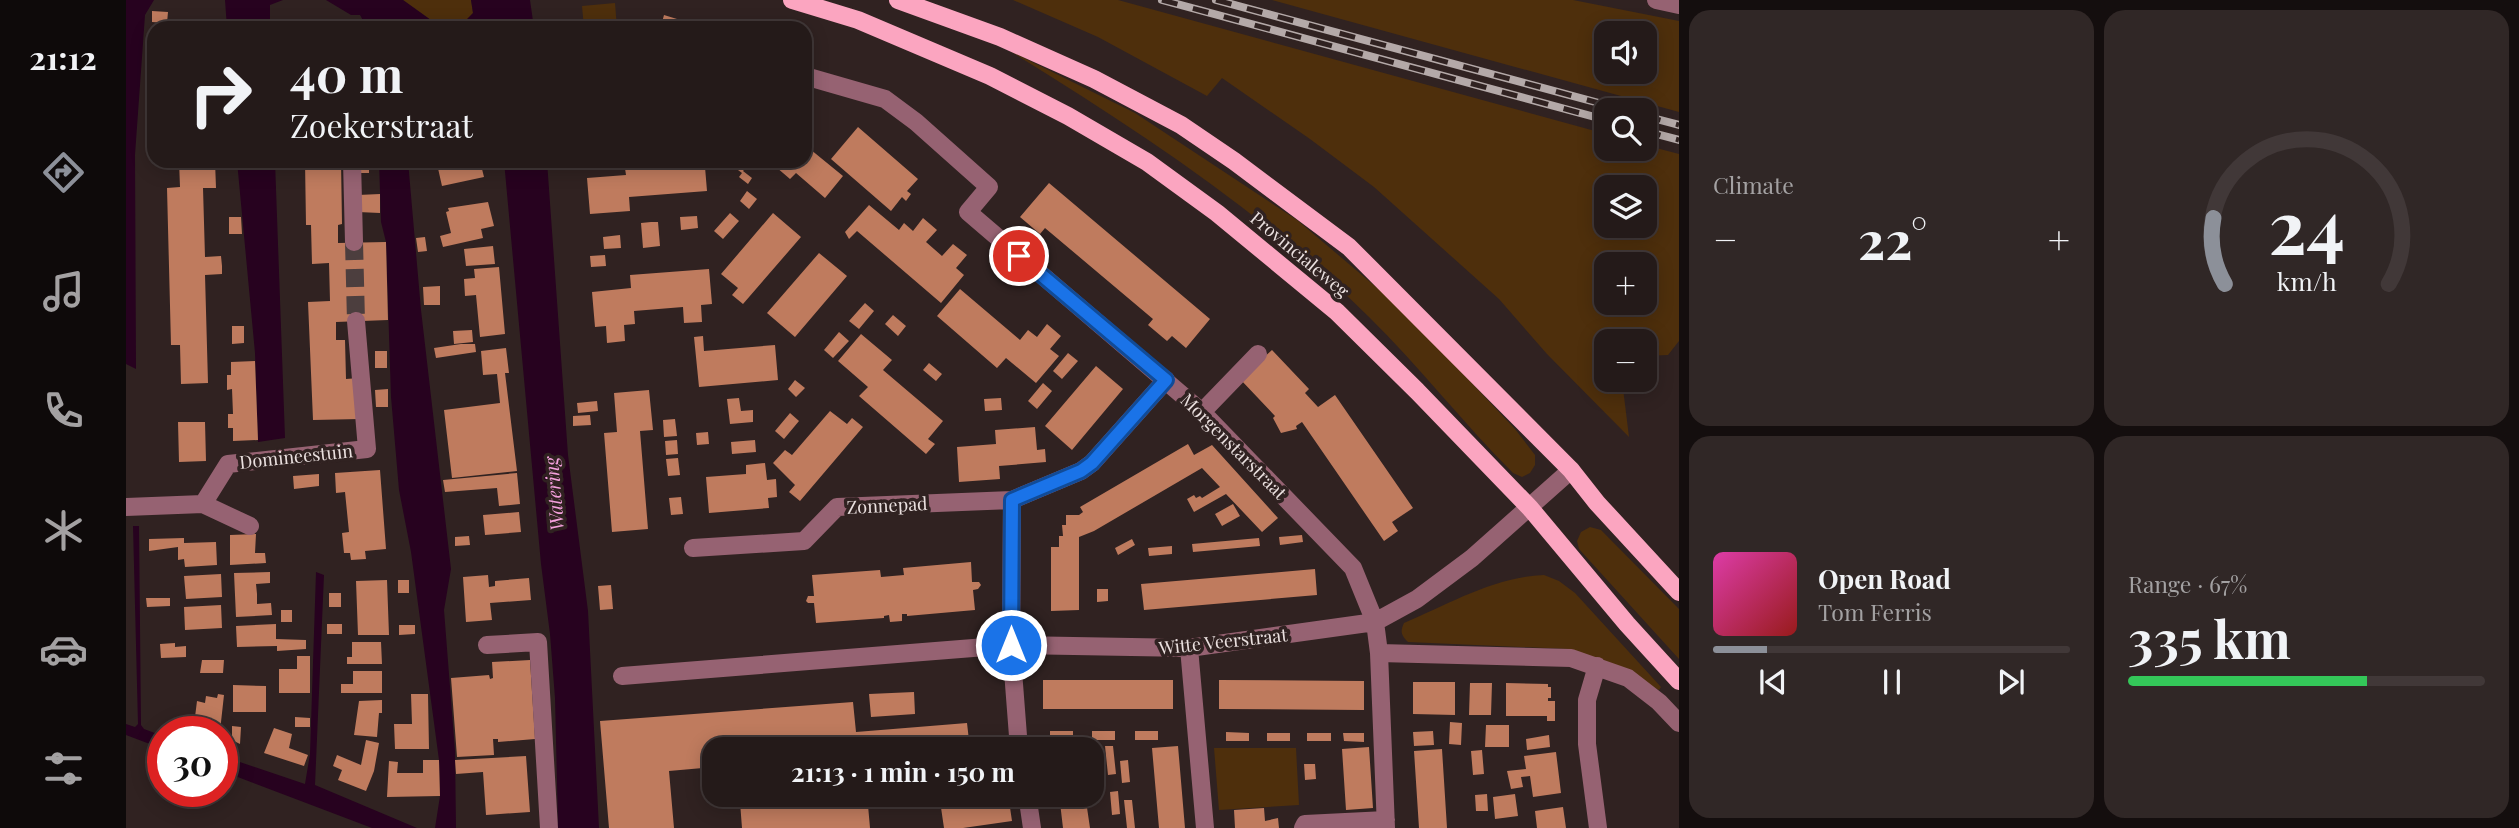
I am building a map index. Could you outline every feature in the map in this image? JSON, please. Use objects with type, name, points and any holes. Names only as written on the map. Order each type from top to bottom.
[{"type":"main road","name":"Provincialeweg","points":[[792,0],[858,20],[990,76],[1069,116],[1147,162],[1217,213],[1336,312],[1417,391],[1530,508],[1627,624],[1679,681]]},
{"type":"main road","name":"Provincialeweg","points":[[898,0],[1000,37],[1094,79],[1181,125],[1349,247],[1572,470],[1597,503],[1679,592]]},
{"type":"street","points":[[1657,0],[1679,5]]},
{"type":"street","name":"Morgenstarstraat","points":[[812,78],[885,99],[916,122],[989,187],[968,212],[1202,412],[1353,568],[1376,622]]},
{"type":"street","points":[[352,168],[355,242]]},
{"type":"street","name":"Domineestuin","points":[[203,504],[228,464],[367,449],[356,321]]},
{"type":"street","points":[[1202,412],[1258,354]]},
{"type":"street","points":[[1018,737],[1011,645],[1012,500],[1081,471],[1092,463],[1166,380]]},
{"type":"street","name":"Witte Veerstraat","points":[[622,676],[1011,645],[1189,648],[1376,622],[1417,599],[1461,567],[1572,470]]},
{"type":"street","name":"Zonnepad","points":[[693,548],[804,541],[836,507],[1012,500]]},
{"type":"street","points":[[126,507],[203,504],[250,526]]},
{"type":"street","points":[[1303,828],[1305,824],[1386,824],[1376,622]]},
{"type":"street","points":[[487,645],[538,642],[548,824]]},
{"type":"street","points":[[1189,648],[1205,828]]},
{"type":"street","points":[[1379,653],[1571,658],[1628,678],[1659,702],[1679,723]]},
{"type":"street","points":[[1597,666],[1587,700],[1587,744],[1598,828]]},
{"type":"street","points":[[1029,807],[1032,828]]},
{"type":"shaded area","points":[[403,0],[471,0],[473,13],[466,21],[432,21]]},
{"type":"shaded area","points":[[1013,0],[1118,0],[1594,131],[1594,161],[1657,161],[1657,148],[1679,154],[1679,341],[1668,355],[1657,355],[1657,329],[1594,329],[1594,392],[1623,392],[1629,437],[1547,354],[1499,299],[1374,187],[1222,78],[1207,96],[1098,37]]},
{"type":"shaded area","points":[[1272,0],[1573,0],[1679,21],[1679,112],[1657,106],[1657,98],[1628,98]]},
{"type":"shaded area","points":[[615,3],[616,21],[583,21],[582,6]]},
{"type":"shaded area","points":[[1010,51],[1135,113],[1297,220],[1402,309],[1515,429],[1535,455],[1535,465],[1530,473],[1522,477],[1513,473],[1369,317],[1286,242],[1151,142]]},
{"type":"shaded area","points":[[1590,527],[1601,530],[1679,609],[1679,659],[1579,549],[1577,541],[1581,532]]},
{"type":"shaded area","points":[[1544,575],[1559,581],[1575,593],[1661,687],[1659,690],[1603,661],[1569,649],[1408,642],[1403,635],[1404,623],[1472,593],[1507,581]]},
{"type":"shaded area","points":[[1214,748],[1296,748],[1299,805],[1219,810]]},
{"type":"water","points":[[126,0],[154,0],[145,15],[135,155],[136,369],[126,364]]},
{"type":"water","points":[[225,0],[283,0],[270,5],[270,21],[226,21]]},
{"type":"water","points":[[326,0],[403,0],[432,21],[363,21],[360,15],[351,15]]},
{"type":"water","points":[[471,0],[530,0],[533,21],[465,21],[473,13]]},
{"type":"water","points":[[238,168],[275,168],[285,438],[258,442],[255,353]]},
{"type":"water","points":[[379,168],[409,168],[421,310],[451,569],[444,610],[455,751],[456,828],[435,828],[440,796],[439,760],[411,552],[399,490],[391,397],[386,242],[381,222]]},
{"type":"water","name":"Watering","points":[[505,168],[548,168],[568,455],[588,611],[599,828],[551,828],[558,824],[555,698]]},
{"type":"water","points":[[133,526],[139,526],[141,725],[147,730],[147,743],[126,735],[126,724],[135,727],[138,724]]},
{"type":"water","points":[[316,572],[324,575],[315,785],[417,828],[372,828],[238,777],[238,761],[305,784],[310,754]]},
{"type":"building","points":[[152,11],[168,12],[167,21],[152,21]]},
{"type":"building","points":[[664,15],[677,19],[677,21],[662,21]]},
{"type":"building","points":[[858,127],[918,179],[907,191],[911,194],[906,201],[902,197],[891,211],[831,159]]},
{"type":"building","points":[[812,151],[843,176],[825,198],[796,173],[790,179],[777,168],[812,168]]},
{"type":"building","points":[[179,168],[215,168],[216,188],[203,188],[205,257],[221,256],[222,266],[222,274],[205,275],[208,383],[181,384],[180,345],[171,345],[167,188],[180,187]]},
{"type":"building","points":[[305,168],[341,168],[342,224],[338,225],[338,243],[386,242],[388,320],[336,322],[336,340],[345,340],[346,379],[359,378],[360,419],[313,420],[308,302],[330,301],[329,263],[312,264],[311,225],[306,225]]},
{"type":"building","points":[[357,168],[369,168],[369,173],[357,173]]},
{"type":"building","points":[[438,168],[482,168],[484,177],[442,186]]},
{"type":"building","points":[[625,168],[705,168],[707,191],[629,197],[630,211],[590,214],[587,178],[626,175]]},
{"type":"building","points":[[735,168],[746,168],[743,171],[752,178],[748,184],[739,177],[742,173]]},
{"type":"building","points":[[1049,183],[1210,319],[1186,348],[1172,336],[1167,341],[1148,325],[1153,319],[1045,228],[1040,234],[1020,217]]},
{"type":"building","points":[[747,191],[757,199],[749,209],[740,201]]},
{"type":"building","points":[[380,194],[380,213],[358,212],[358,195]]},
{"type":"building","points":[[488,202],[494,226],[481,229],[483,238],[443,247],[440,236],[451,233],[446,212],[449,211],[448,208]]},
{"type":"building","points":[[869,205],[899,230],[904,223],[913,231],[923,218],[937,230],[926,242],[942,256],[953,244],[967,255],[956,268],[964,275],[941,303],[857,231],[849,239],[845,232]]},
{"type":"building","points":[[730,213],[739,221],[723,239],[714,231]]},
{"type":"building","points":[[773,213],[801,237],[743,304],[732,295],[738,288],[721,274]]},
{"type":"building","points":[[697,216],[698,228],[681,230],[680,217]]},
{"type":"building","points":[[229,217],[241,217],[242,234],[229,234]]},
{"type":"building","points":[[658,222],[660,246],[643,248],[641,223]]},
{"type":"building","points":[[620,235],[621,248],[604,249],[603,237]]},
{"type":"building","points":[[425,237],[427,251],[418,252],[416,238]]},
{"type":"building","points":[[493,246],[495,264],[466,266],[464,249]]},
{"type":"building","points":[[819,253],[847,276],[795,337],[767,313]]},
{"type":"building","points":[[605,255],[606,266],[591,267],[590,256]]},
{"type":"building","points":[[499,267],[505,334],[480,337],[476,295],[465,296],[464,279],[475,278],[474,269]]},
{"type":"building","points":[[709,269],[712,304],[701,305],[702,322],[684,323],[683,307],[634,311],[635,324],[624,325],[625,341],[607,343],[606,326],[595,327],[592,292],[631,288],[630,275]]},
{"type":"building","points":[[440,286],[440,305],[424,305],[423,287]]},
{"type":"building","points":[[960,289],[1020,340],[1028,330],[1037,337],[1047,324],[1061,336],[1050,349],[1059,356],[1036,383],[1006,358],[997,368],[937,316]]},
{"type":"building","points":[[865,303],[874,311],[859,329],[849,321]]},
{"type":"building","points":[[893,315],[906,326],[898,336],[885,324]]},
{"type":"building","points":[[232,326],[244,326],[244,343],[232,344]]},
{"type":"building","points":[[472,330],[473,342],[454,344],[453,331]]},
{"type":"building","points":[[839,332],[849,341],[833,358],[824,350]]},
{"type":"building","points":[[861,334],[892,360],[883,370],[943,421],[928,439],[935,444],[926,454],[859,396],[868,387],[838,361]]},
{"type":"building","points":[[703,336],[704,351],[775,345],[778,380],[699,387],[694,337]]},
{"type":"building","points":[[475,344],[476,352],[436,358],[434,348]]},
{"type":"building","points":[[506,348],[509,373],[505,373],[517,471],[452,478],[444,410],[500,403],[497,374],[483,375],[481,351]]},
{"type":"building","points":[[1272,350],[1309,389],[1305,393],[1318,407],[1335,395],[1413,508],[1392,522],[1398,531],[1384,541],[1302,422],[1296,426],[1297,429],[1281,433],[1273,418],[1275,416],[1240,379]]},
{"type":"building","points":[[375,351],[387,351],[387,368],[375,368]]},
{"type":"building","points":[[1068,353],[1078,361],[1062,379],[1053,371]]},
{"type":"building","points":[[255,361],[258,440],[233,441],[233,428],[228,428],[228,414],[233,414],[232,389],[227,390],[227,375],[231,375],[231,362]]},
{"type":"building","points":[[929,363],[942,374],[936,381],[923,370]]},
{"type":"building","points":[[1096,366],[1123,389],[1072,450],[1045,426]]},
{"type":"building","points":[[795,380],[805,388],[796,397],[788,389]]},
{"type":"building","points":[[1043,383],[1052,391],[1037,409],[1028,401]]},
{"type":"building","points":[[388,389],[388,407],[376,407],[375,390]]},
{"type":"building","points":[[649,390],[653,430],[640,431],[648,529],[612,532],[604,433],[617,432],[614,393]]},
{"type":"building","points":[[739,398],[741,411],[753,410],[753,422],[730,424],[727,399]]},
{"type":"building","points":[[1001,398],[1002,410],[985,411],[984,399]]},
{"type":"building","points":[[597,401],[598,411],[578,413],[577,403]]},
{"type":"building","points":[[830,411],[847,424],[852,418],[863,427],[800,501],[789,492],[795,485],[773,463],[785,450],[792,455]]},
{"type":"building","points":[[790,413],[799,421],[784,439],[775,431]]},
{"type":"building","points":[[590,415],[591,425],[573,426],[573,416]]},
{"type":"building","points":[[675,419],[677,436],[664,437],[663,420]]},
{"type":"building","points":[[178,422],[205,422],[206,461],[179,462]]},
{"type":"building","points":[[1035,427],[1037,450],[1045,449],[1046,462],[999,466],[1000,479],[959,482],[957,447],[996,444],[995,430]]},
{"type":"building","points":[[708,432],[709,444],[697,445],[696,433]]},
{"type":"building","points":[[677,440],[678,454],[666,455],[665,441]]},
{"type":"building","points":[[755,440],[756,452],[732,454],[731,442]]},
{"type":"building","points":[[1188,444],[1194,455],[1212,445],[1278,518],[1262,532],[1226,494],[1194,512],[1187,499],[1194,495],[1196,498],[1202,498],[1220,487],[1202,468],[1094,531],[1079,537],[1079,610],[1051,611],[1051,547],[1059,547],[1059,536],[1063,536],[1062,525],[1066,525],[1066,515],[1079,515],[1083,512],[1080,507]]},
{"type":"building","points":[[678,458],[680,475],[668,476],[666,459]]},
{"type":"building","points":[[765,463],[767,480],[776,479],[777,497],[768,498],[769,508],[709,513],[706,477],[746,474],[746,465]]},
{"type":"building","points":[[380,470],[386,549],[365,551],[366,559],[351,560],[350,553],[344,553],[342,533],[349,532],[345,492],[336,493],[335,473]]},
{"type":"building","points":[[517,473],[520,504],[499,506],[497,488],[445,492],[443,480]]},
{"type":"building","points":[[319,474],[319,486],[294,489],[293,476]]},
{"type":"building","points":[[681,497],[683,514],[671,515],[669,498]]},
{"type":"building","points":[[1233,504],[1240,516],[1222,526],[1215,514]]},
{"type":"building","points":[[519,512],[521,532],[485,535],[483,515]]},
{"type":"building","points":[[256,534],[255,553],[265,553],[266,563],[230,565],[230,535]]},
{"type":"building","points":[[1302,535],[1303,542],[1280,545],[1279,537]]},
{"type":"building","points":[[469,536],[470,545],[455,546],[455,537]]},
{"type":"building","points":[[184,538],[184,543],[216,542],[217,565],[185,567],[184,559],[178,560],[178,547],[149,551],[149,539]]},
{"type":"building","points":[[1259,538],[1260,546],[1193,552],[1192,544]]},
{"type":"building","points":[[1132,539],[1135,545],[1118,555],[1115,548]]},
{"type":"building","points":[[1172,546],[1172,554],[1149,556],[1148,548]]},
{"type":"building","points":[[971,562],[972,582],[979,582],[981,585],[973,590],[975,610],[907,616],[902,614],[902,621],[890,622],[889,615],[884,618],[816,623],[814,603],[806,601],[808,596],[814,596],[812,575],[880,570],[881,577],[904,575],[903,568]]},
{"type":"building","points":[[1315,569],[1317,595],[1144,610],[1141,584]]},
{"type":"building","points":[[270,572],[270,583],[256,584],[257,604],[271,603],[272,615],[236,617],[234,573]]},
{"type":"building","points":[[221,574],[222,597],[186,599],[184,576]]},
{"type":"building","points":[[488,575],[489,587],[495,586],[495,581],[529,578],[531,600],[490,603],[492,620],[466,622],[463,577]]},
{"type":"building","points":[[387,580],[389,635],[358,635],[356,581]]},
{"type":"building","points":[[398,580],[409,580],[409,593],[398,593]]},
{"type":"building","points":[[611,585],[613,609],[600,610],[598,586]]},
{"type":"building","points":[[1097,589],[1108,589],[1108,601],[1097,602]]},
{"type":"building","points":[[329,593],[341,593],[341,607],[329,607]]},
{"type":"building","points":[[146,598],[170,598],[170,606],[147,607]]},
{"type":"building","points":[[221,605],[222,628],[185,630],[184,607]]},
{"type":"building","points":[[281,610],[292,610],[292,622],[281,622]]},
{"type":"building","points":[[276,624],[276,639],[306,640],[306,649],[277,651],[277,646],[237,647],[236,626]]},
{"type":"building","points":[[327,624],[342,624],[342,634],[327,634]]},
{"type":"building","points":[[399,625],[415,625],[415,634],[399,635]]},
{"type":"building","points":[[352,642],[381,642],[382,664],[347,664],[347,657],[352,657]]},
{"type":"building","points":[[175,643],[175,647],[186,646],[186,657],[161,658],[160,644]]},
{"type":"building","points":[[297,656],[310,656],[310,693],[279,693],[279,669],[297,669]]},
{"type":"building","points":[[202,660],[224,660],[223,673],[200,673]]},
{"type":"building","points":[[530,660],[535,739],[498,742],[498,739],[493,739],[494,755],[457,757],[451,678],[489,675],[490,679],[493,678],[492,662]]},
{"type":"building","points":[[353,671],[382,671],[382,693],[341,693],[341,684],[353,684]]},
{"type":"building","points":[[1043,680],[1173,680],[1173,709],[1043,709]]},
{"type":"building","points":[[1219,680],[1364,681],[1364,710],[1219,709]]},
{"type":"building","points":[[1413,682],[1455,682],[1455,715],[1413,714]]},
{"type":"building","points":[[1470,683],[1492,683],[1491,715],[1469,715]]},
{"type":"building","points":[[1506,683],[1548,684],[1548,687],[1551,687],[1551,698],[1548,698],[1548,701],[1555,701],[1555,721],[1547,721],[1547,716],[1506,716]]},
{"type":"building","points":[[233,685],[266,686],[266,712],[233,712]]},
{"type":"building","points":[[914,692],[915,714],[871,717],[869,694]]},
{"type":"building","points":[[218,694],[224,695],[222,716],[195,716],[197,701],[205,703],[206,696],[217,698]]},
{"type":"building","points":[[411,694],[428,694],[429,749],[395,749],[394,724],[412,724]]},
{"type":"building","points":[[382,700],[377,737],[354,735],[359,701]]},
{"type":"building","points":[[853,702],[856,732],[967,723],[969,737],[702,737],[702,768],[669,771],[674,828],[609,828],[600,721]]},
{"type":"building","points":[[295,717],[310,718],[310,727],[295,727]]},
{"type":"building","points":[[1450,722],[1462,723],[1461,745],[1449,744]]},
{"type":"building","points":[[1486,725],[1509,725],[1509,747],[1485,747]]},
{"type":"building","points":[[238,727],[241,727],[240,744],[238,743]]},
{"type":"building","points":[[274,728],[292,734],[289,748],[308,755],[304,766],[264,753]]},
{"type":"building","points":[[1050,731],[1073,731],[1073,737],[1050,737]]},
{"type":"building","points":[[1092,731],[1115,731],[1115,740],[1092,737]]},
{"type":"building","points":[[1135,731],[1158,731],[1158,740],[1135,740]]},
{"type":"building","points":[[1433,731],[1434,745],[1414,746],[1413,732]]},
{"type":"building","points":[[1226,732],[1249,733],[1249,741],[1226,741]]},
{"type":"building","points":[[1267,733],[1290,733],[1290,741],[1267,741]]},
{"type":"building","points":[[1307,733],[1331,733],[1331,741],[1307,741]]},
{"type":"building","points":[[1343,733],[1364,733],[1364,742],[1344,741]]},
{"type":"building","points":[[1549,735],[1550,747],[1527,750],[1526,739]]},
{"type":"building","points":[[366,740],[379,743],[374,771],[366,791],[338,780],[342,770],[333,766],[337,755],[361,765]]},
{"type":"building","points":[[1105,746],[1113,746],[1116,774],[1108,775]]},
{"type":"building","points":[[1178,746],[1185,828],[1159,828],[1152,748]]},
{"type":"building","points":[[1369,747],[1373,808],[1346,810],[1342,749]]},
{"type":"building","points":[[1442,749],[1447,828],[1419,828],[1414,751]]},
{"type":"building","points":[[1482,750],[1484,774],[1473,775],[1471,751]]},
{"type":"building","points":[[1556,752],[1561,793],[1533,797],[1530,776],[1521,777],[1523,787],[1511,789],[1507,771],[1526,769],[1524,756]]},
{"type":"building","points":[[526,756],[530,812],[486,815],[483,772],[456,774],[455,760]]},
{"type":"building","points":[[423,760],[439,760],[440,796],[387,797],[389,761],[398,762],[397,773],[423,773]]},
{"type":"building","points":[[1128,760],[1130,782],[1122,783],[1120,761]]},
{"type":"building","points":[[1304,764],[1315,764],[1316,779],[1305,780]]},
{"type":"building","points":[[1118,791],[1120,814],[1112,815],[1110,792]]},
{"type":"building","points":[[1487,794],[1488,811],[1476,811],[1475,795]]},
{"type":"building","points":[[1515,794],[1518,816],[1495,819],[1493,797]]},
{"type":"building","points":[[1124,800],[1132,800],[1135,828],[1127,828]]},
{"type":"building","points":[[740,807],[868,807],[870,828],[742,828]]},
{"type":"building","points":[[941,807],[1010,807],[1012,821],[944,828]]},
{"type":"building","points":[[1061,807],[1087,807],[1090,828],[1063,828]]},
{"type":"building","points":[[1563,807],[1566,828],[1537,828],[1535,811]]},
{"type":"building","points":[[1264,808],[1265,821],[1278,818],[1279,828],[1235,828],[1234,810]]},
{"type":"tunnel","points":[[354,242],[356,321]]},
{"type":"railway","points":[[1162,0],[1594,117]]},
{"type":"railway","points":[[1216,0],[1594,102]]},
{"type":"railway","points":[[1657,119],[1679,125]]},
{"type":"railway","points":[[1657,134],[1679,140]]},
{"type":"route","points":[[1011,645],[1012,500],[1081,471],[1092,463],[1166,380],[1019,256]]}]
